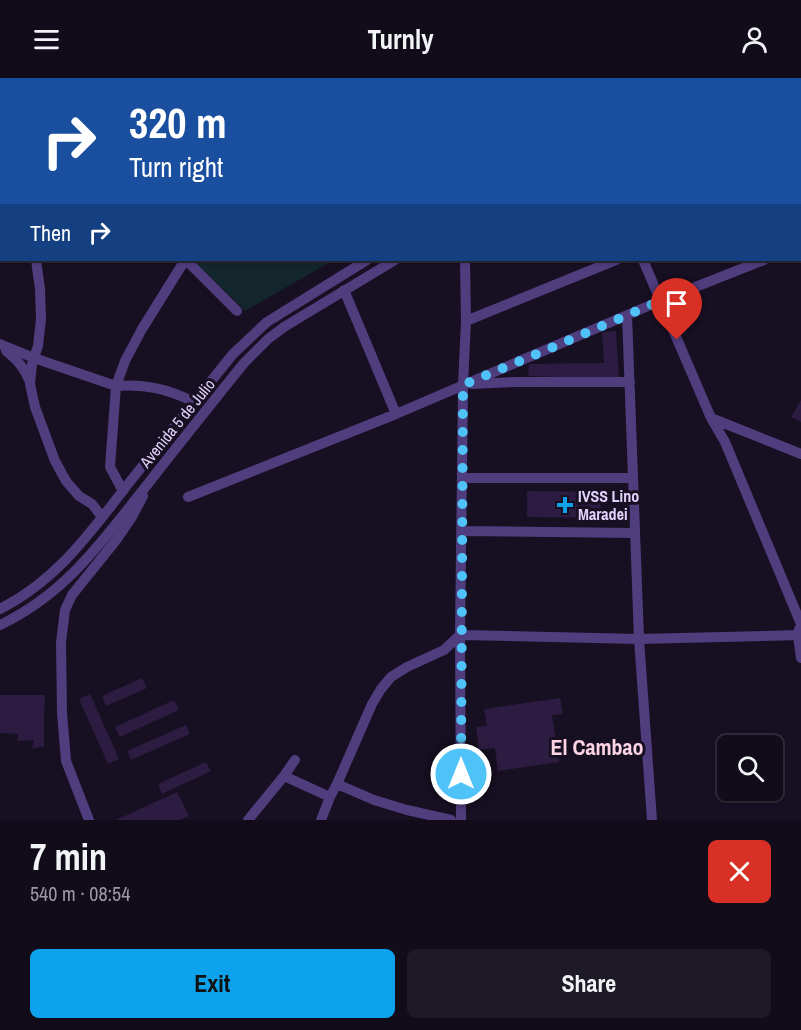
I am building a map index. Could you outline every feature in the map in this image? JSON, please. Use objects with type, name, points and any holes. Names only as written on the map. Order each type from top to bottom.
[{"type":"street","points":[[30,384],[41,319],[36,261]]},
{"type":"street","points":[[123,491],[110,467],[116,386],[125,361],[142,329],[185,261]]},
{"type":"street","points":[[187,261],[237,311]]},
{"type":"street","name":"Avenida 5 de Julio","points":[[0,609],[32,591],[70,556],[232,354],[259,328],[276,315],[365,261]]},
{"type":"street","name":"Avenida 5 de Julio","points":[[0,625],[40,602],[72,575],[258,348],[284,327],[393,261]]},
{"type":"street","points":[[461,820],[460,635],[465,261]]},
{"type":"street","points":[[466,321],[614,261]]},
{"type":"street","points":[[643,261],[711,418],[725,442],[801,624],[799,635],[801,658]]},
{"type":"street","points":[[188,497],[396,414],[660,301],[761,261]]},
{"type":"street","points":[[344,290],[396,414]]},
{"type":"street","points":[[627,315],[639,639],[652,820]]},
{"type":"street","points":[[0,346],[116,386],[134,385],[158,388],[174,392],[194,402]]},
{"type":"street","points":[[0,346],[25,369],[35,407],[55,461],[66,481],[79,496],[92,504],[102,517]]},
{"type":"street","points":[[463,385],[516,382],[630,382]]},
{"type":"street","points":[[711,418],[801,454]]},
{"type":"street","points":[[87,819],[66,761],[62,713],[61,642],[65,610],[72,595],[132,517],[153,476]]},
{"type":"street","points":[[462,478],[633,478]]},
{"type":"street","points":[[462,531],[634,533]]},
{"type":"street","points":[[321,820],[372,704],[381,689],[391,677],[444,650],[460,635],[639,639],[799,635]]},
{"type":"street","points":[[248,820],[295,760]]},
{"type":"street","points":[[284,776],[330,796]]},
{"type":"street","points":[[337,784],[374,800],[451,820]]},
{"type":"green space","points":[[194,261],[332,261],[245,311]]},
{"type":"building","points":[[616,331],[619,379],[528,376],[529,364],[604,363],[602,332]]},
{"type":"building","points":[[801,400],[801,422],[791,417]]},
{"type":"building","points":[[527,491],[600,492],[601,518],[527,517]]},
{"type":"building","points":[[142,678],[147,688],[106,706],[102,696]]},
{"type":"building","points":[[90,694],[119,759],[108,764],[79,699]]},
{"type":"building","points":[[0,695],[45,695],[44,747],[32,748],[34,740],[18,741],[18,734],[0,733]]},
{"type":"building","points":[[560,698],[563,714],[552,715],[559,762],[498,771],[495,748],[479,750],[476,727],[487,726],[484,709]]},
{"type":"building","points":[[174,700],[179,710],[120,737],[115,727]]},
{"type":"building","points":[[186,725],[190,734],[131,760],[127,751]]},
{"type":"building","points":[[206,762],[211,771],[162,794],[158,784]]},
{"type":"building","points":[[177,792],[189,816],[180,820],[116,820]]},
{"type":"place","name":"IVSS Lino Maradei","points":[[565,505]]},
{"type":"district","name":"El Cambao","points":[[597,747]]},
{"type":"route","points":[[461,774],[463,385],[660,301],[677,340]]}]
